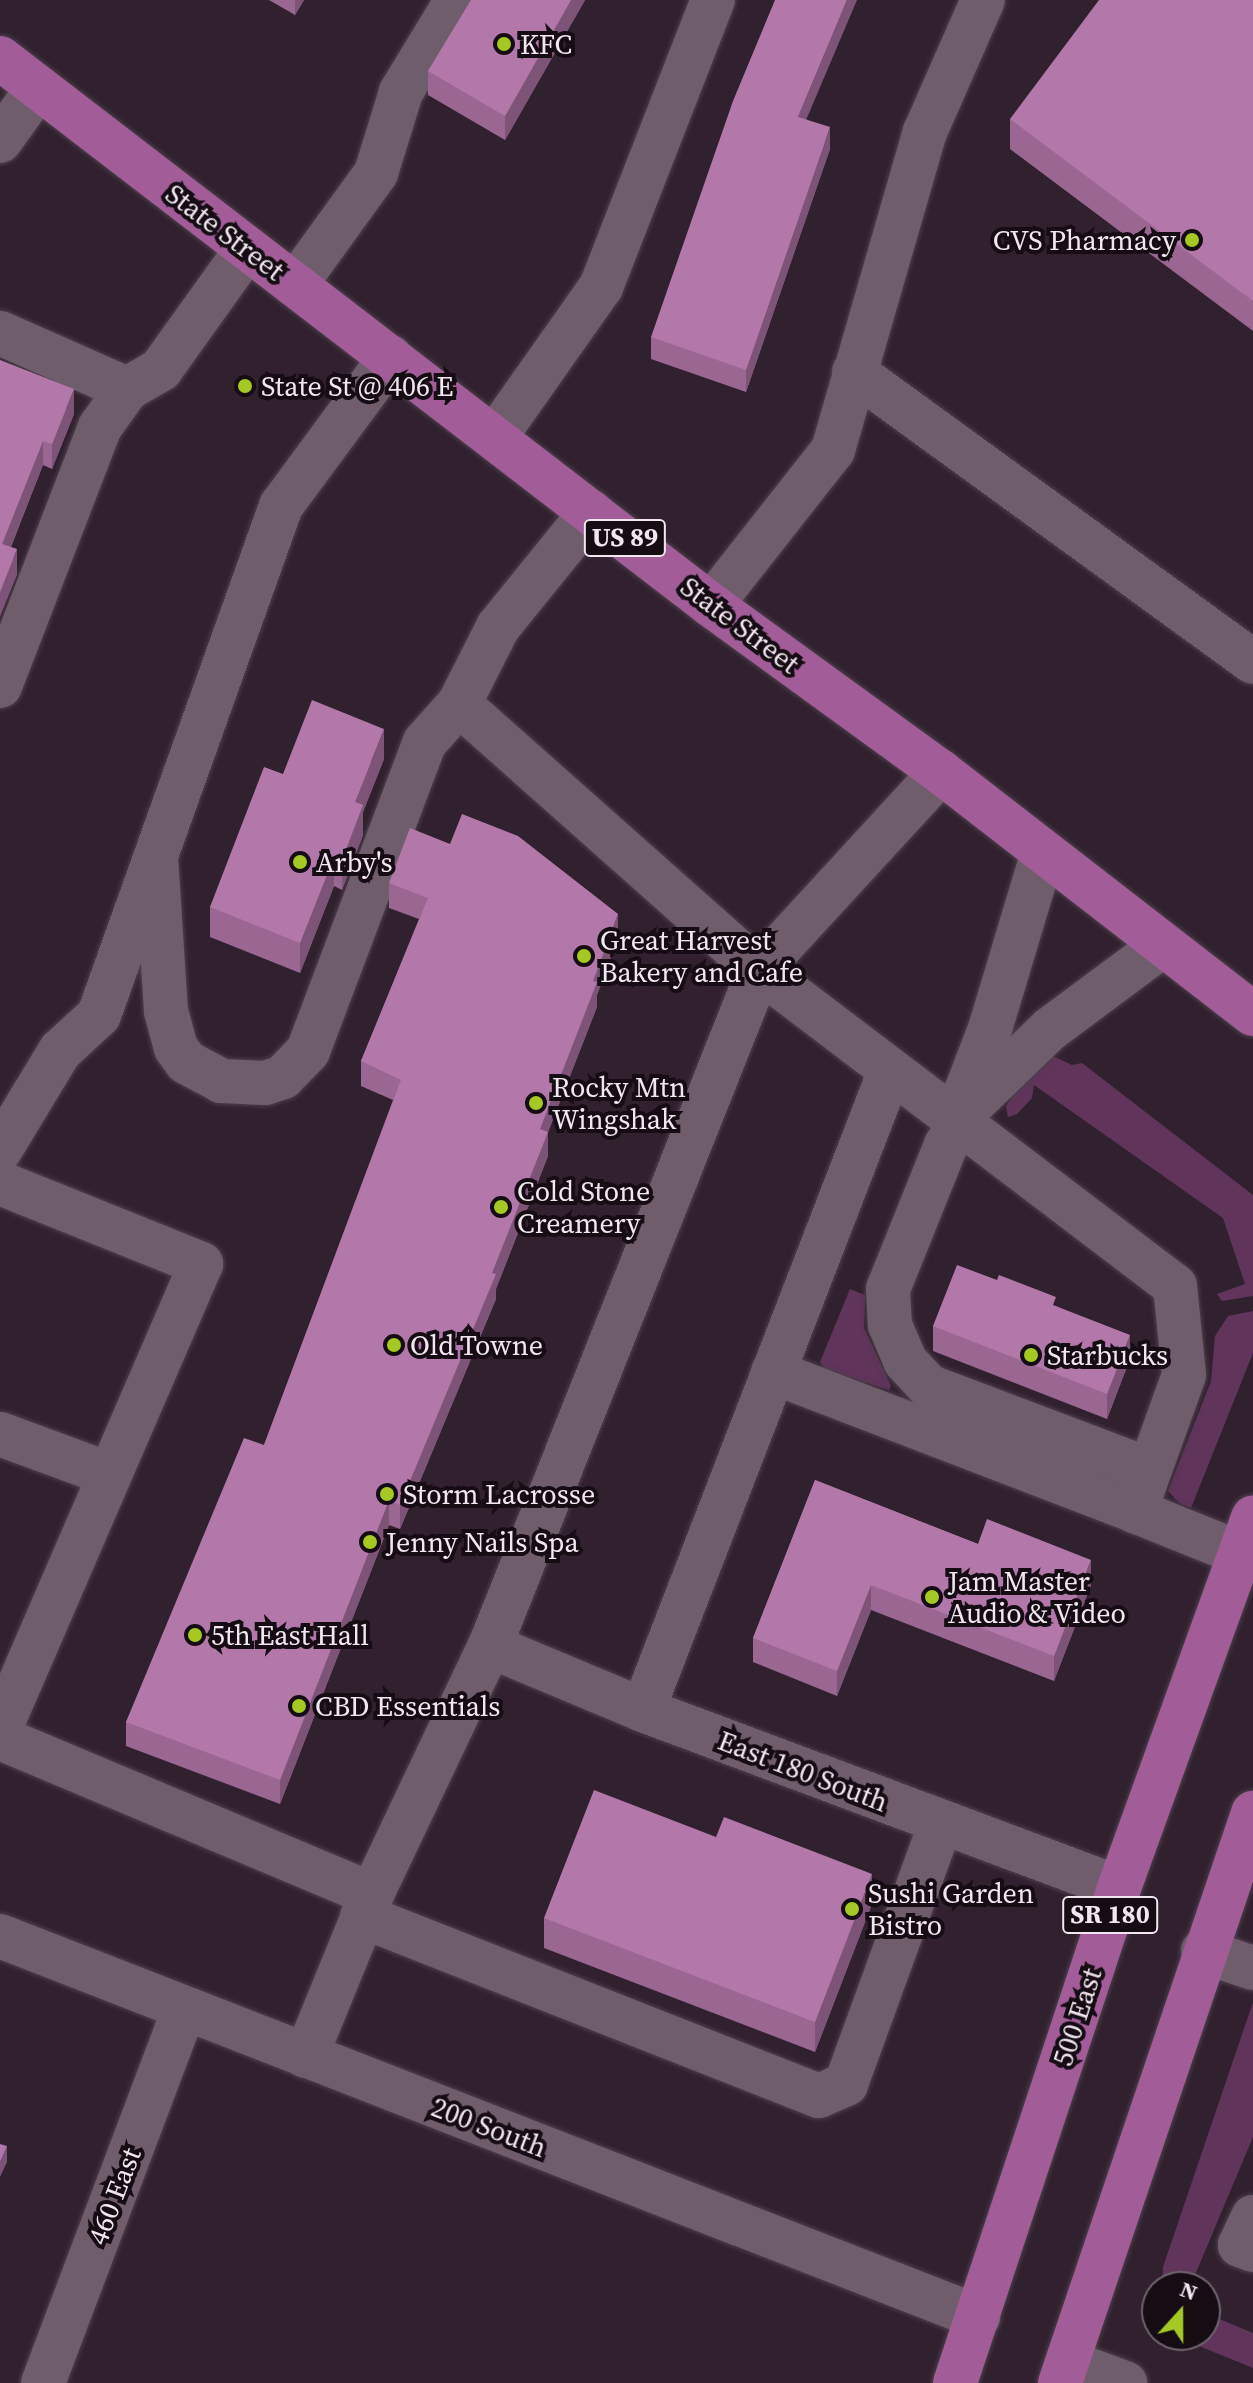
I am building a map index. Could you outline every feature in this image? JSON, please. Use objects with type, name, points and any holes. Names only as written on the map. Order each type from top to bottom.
[{"type":"main road","name":"State Street","points":[[0,58],[711,605],[941,772],[1253,1014]]},
{"type":"main road","name":"500 East","points":[[955,2383],[1119,1888],[1246,1535]]},
{"type":"main road","points":[[1064,2372],[1203,1951],[1253,1813]]},
{"type":"street","points":[[295,285],[376,173],[401,92],[457,0]]},
{"type":"street","points":[[495,437],[601,287],[713,0]]},
{"type":"street","points":[[711,605],[833,450],[925,132],[983,0]]},
{"type":"street","points":[[0,141],[38,88]]},
{"type":"street","points":[[0,686],[100,427],[127,389],[161,369],[247,249]]},
{"type":"street","points":[[0,333],[127,389]]},
{"type":"street","points":[[0,1150],[60,1051],[99,1015],[281,506],[391,357]]},
{"type":"street","points":[[854,372],[1253,662]]},
{"type":"street","points":[[156,857],[166,1011],[176,1048],[186,1062],[221,1081],[265,1083],[283,1077],[308,1051],[425,742],[459,704],[498,627],[591,512]]},
{"type":"street","points":[[459,704],[759,970],[1175,1286],[1184,1375],[1135,1511]]},
{"type":"street","points":[[306,2056],[367,1905],[490,1646],[759,970],[941,772]]},
{"type":"street","points":[[1043,852],[959,1123],[946,1145],[888,1289],[890,1325],[905,1361],[928,1386],[1150,1470]]},
{"type":"street","points":[[959,1123],[1050,1029],[1163,945]]},
{"type":"street","points":[[643,1710],[890,1071]]},
{"type":"street","points":[[0,1183],[201,1264],[0,1729]]},
{"type":"street","points":[[773,1372],[1135,1511],[1246,1535]]},
{"type":"street","points":[[0,1434],[109,1474]]},
{"type":"street","name":"East 180 South","points":[[490,1646],[643,1710],[1119,1888]]},
{"type":"street","points":[[0,1738],[367,1905],[743,2067],[819,2096],[846,2084],[941,1823]]},
{"type":"street","name":"200 South","points":[[0,1936],[978,2317]]},
{"type":"street","points":[[1203,1951],[1253,1968]]},
{"type":"street","name":"460 East","points":[[43,2383],[184,2009]]},
{"type":"street","points":[[1253,2217],[1240,2245],[1253,2250]]},
{"type":"street","points":[[1064,2372],[1125,2383]]},
{"type":"shaded area","points":[[1051,1055],[1072,1065],[1082,1063],[1253,1195],[1253,1296],[1222,1301],[1217,1294],[1245,1284],[1223,1218],[1034,1085],[1032,1098],[1017,1114],[1008,1117],[1006,1107],[1020,1082]]},
{"type":"shaded area","points":[[850,1289],[865,1295],[864,1328],[891,1386],[889,1390],[824,1369],[820,1362]]},
{"type":"shaded area","points":[[1253,1311],[1253,1353],[1191,1508],[1179,1503],[1168,1491],[1211,1381],[1215,1336],[1228,1316]]},
{"type":"shaded area","points":[[1253,2002],[1253,2137],[1197,2271],[1163,2271]]},
{"type":"shaded area","points":[[1221,2320],[1253,2333],[1253,2368],[1211,2351],[1221,2351]]},
{"type":"building","name":"KFC","points":[[471,0],[571,0],[505,116],[428,71]]},
{"type":"building","points":[[775,0],[847,0],[798,117],[830,127],[746,370],[651,337],[733,101]]},
{"type":"building","name":"CVS Pharmacy","points":[[1099,0],[1253,0],[1253,301],[1010,119]]},
{"type":"building","points":[[0,360],[74,389],[52,444],[43,441],[2,544],[17,549],[0,592]]},
{"type":"building","name":"Arby's","points":[[312,700],[384,729],[355,802],[363,805],[342,860],[334,857],[300,943],[210,907],[264,767],[283,774]]},
{"type":"building","name":"Old Towne","points":[[462,814],[518,836],[618,914],[593,981],[597,982],[540,1129],[548,1132],[492,1273],[496,1274],[400,1505],[389,1500],[280,1780],[126,1722],[244,1438],[264,1445],[401,1080],[361,1061],[428,898],[389,883],[410,828],[450,844]]},
{"type":"building","name":"Starbucks","points":[[957,1265],[997,1280],[999,1275],[1056,1297],[1053,1305],[1130,1335],[1107,1394],[933,1326]]},
{"type":"building","name":"Jam Master Audio & Video","points":[[815,1480],[978,1544],[987,1519],[1091,1560],[1054,1656],[871,1585],[837,1671],[753,1638]]},
{"type":"building","points":[[594,1790],[716,1837],[724,1817],[872,1874],[815,2022],[544,1918]]},
{"type":"building","points":[[0,2144],[7,2146],[0,2162]]},
{"type":"place","name":"KFC","points":[[504,44]]},
{"type":"place","name":"CVS Pharmacy","points":[[1192,240]]},
{"type":"place","name":"State St @ 406 E","points":[[245,386]]},
{"type":"place","name":"Arby's","points":[[300,862]]},
{"type":"place","name":"Great Harvest Bakery and Cafe","points":[[584,956]]},
{"type":"place","name":"Rocky Mtn Wingshak","points":[[536,1103]]},
{"type":"place","name":"Cold Stone Creamery","points":[[501,1207]]},
{"type":"place","name":"Old Towne","points":[[394,1345]]},
{"type":"place","name":"Starbucks","points":[[1031,1355]]},
{"type":"place","name":"Storm Lacrosse","points":[[387,1494]]},
{"type":"place","name":"Jenny Nails Spa","points":[[370,1542]]},
{"type":"place","name":"Jam Master Audio & Video","points":[[932,1597]]},
{"type":"place","name":"5th East Hall","points":[[195,1635]]},
{"type":"place","name":"CBD Essentials","points":[[299,1706]]},
{"type":"place","name":"Sushi Garden Bistro","points":[[852,1909]]}]
